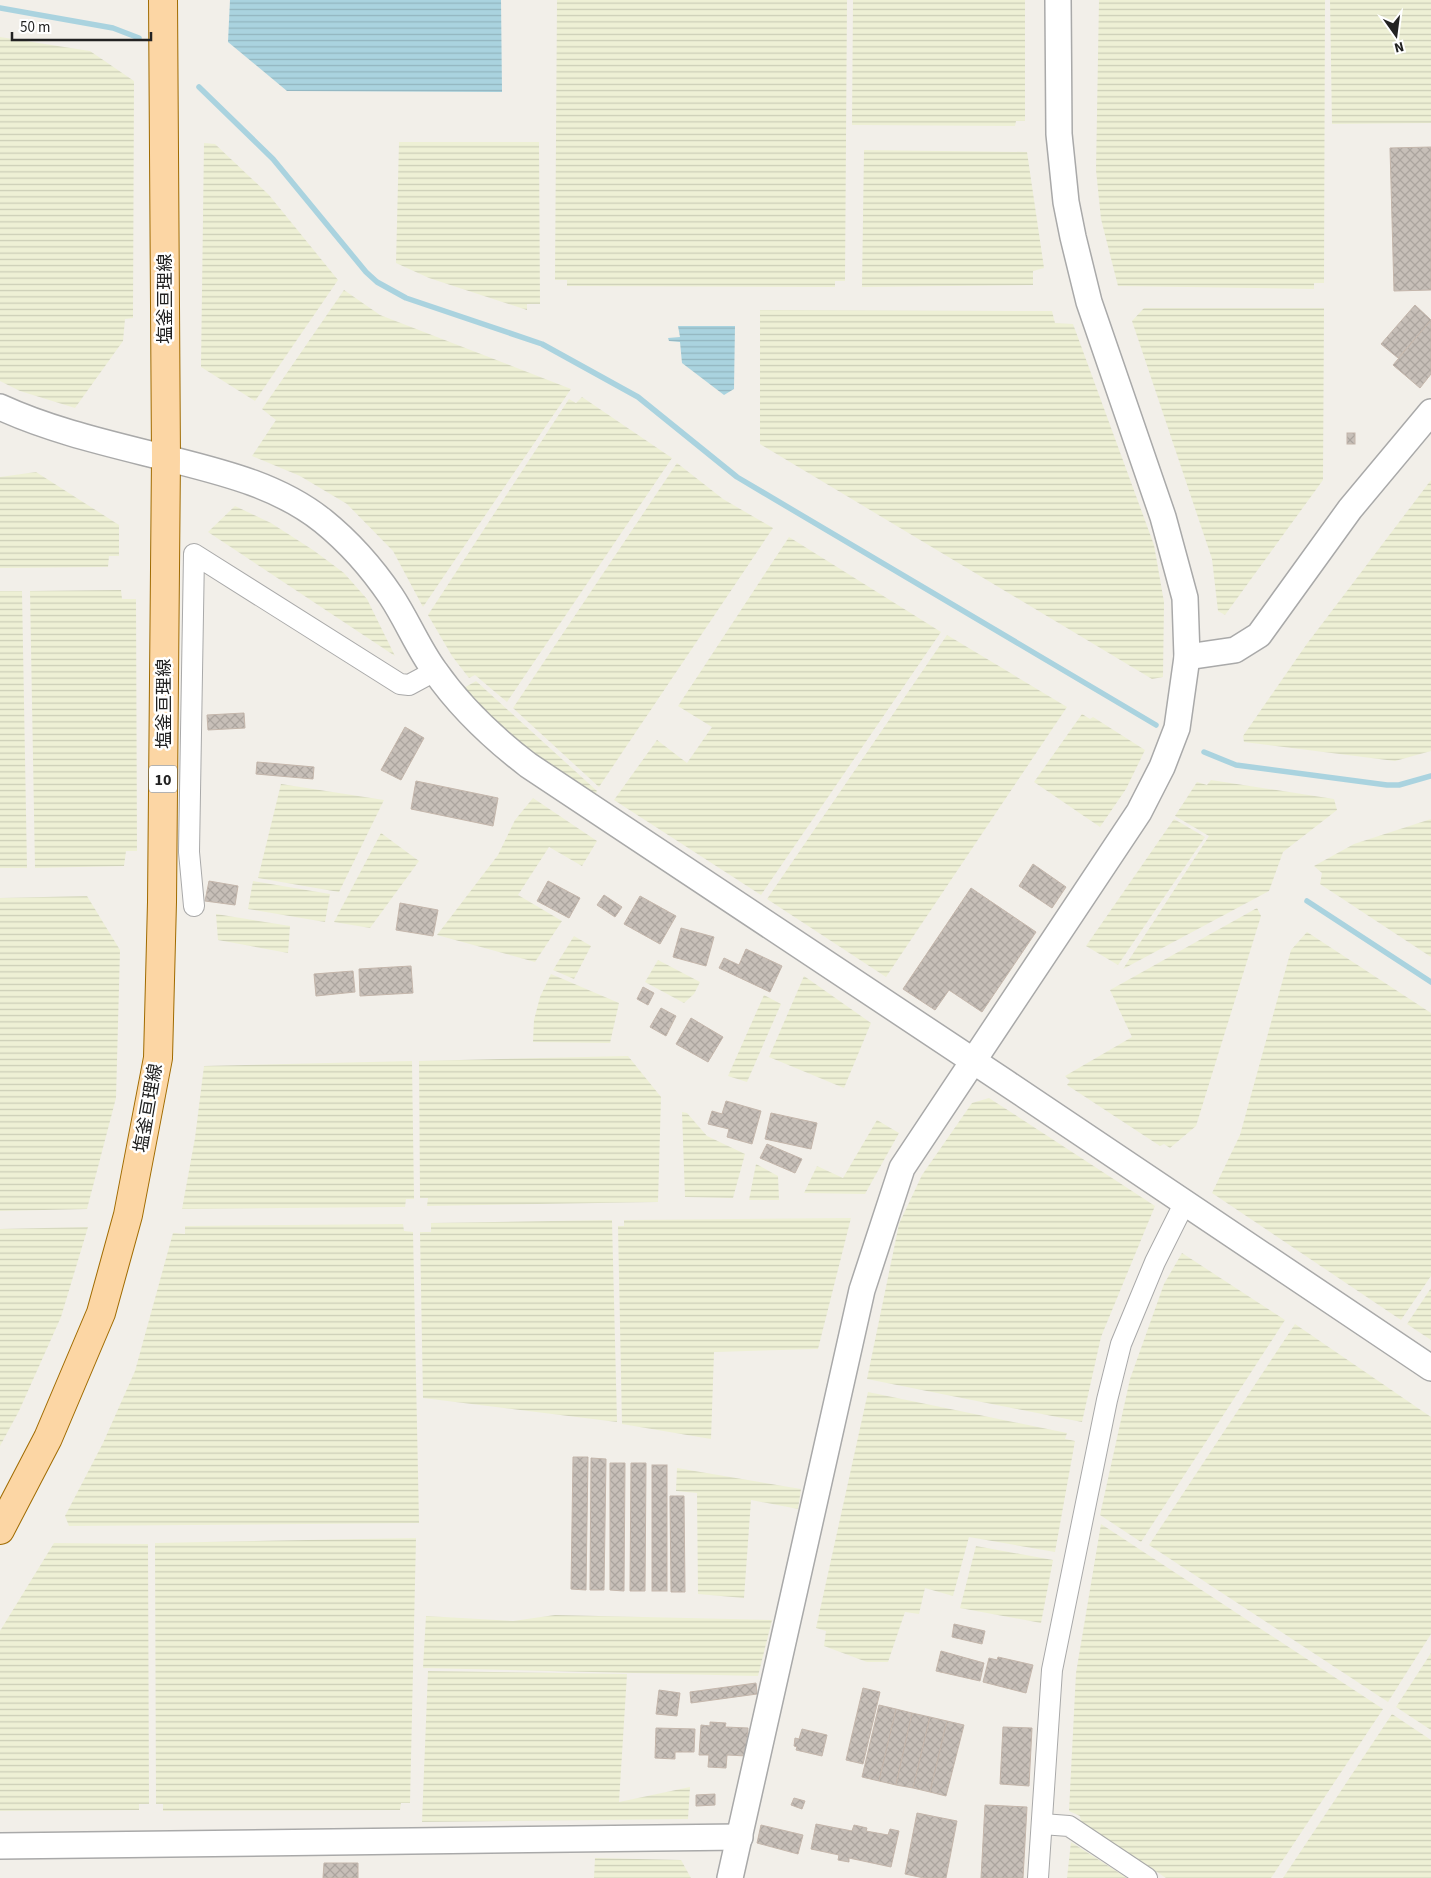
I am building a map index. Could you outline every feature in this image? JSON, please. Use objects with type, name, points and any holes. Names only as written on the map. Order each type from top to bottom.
[{"type":"main road","name":"塩釜亘理線","points":[[0,1530],[48,1438],[100,1313],[128,1215],[158,1058],[162,902],[166,458],[163,0]]},
{"type":"street","points":[[730,1878],[865,1281],[902,1168],[1119,843],[1156,782],[1177,728],[1187,656],[1184,598],[1174,555],[1089,302],[1066,202],[1058,119],[1058,0]]},
{"type":"street","points":[[0,407],[20,416],[85,436],[241,479],[274,492],[322,520],[359,554],[391,596],[434,671],[468,711],[528,765],[974,1061],[1431,1368]]},
{"type":"street","points":[[1187,656],[1235,650],[1259,635],[1350,508],[1431,412]]},
{"type":"street","points":[[194,906],[189,852],[194,554],[400,684],[409,685],[434,671]]},
{"type":"street","points":[[1038,1878],[1052,1670],[1107,1400],[1121,1344],[1155,1262],[1185,1202]]},
{"type":"street","points":[[1042,1824],[1069,1826],[1147,1878]]},
{"type":"street","points":[[0,1846],[740,1837]]},
{"type":"green space","points":[[557,0],[847,0],[845,281],[835,281],[835,287],[567,286],[567,280],[555,280]]},
{"type":"green space","points":[[853,0],[1025,0],[1025,121],[1016,121],[1015,126],[852,125]]},
{"type":"green space","points":[[1099,0],[1325,0],[1324,283],[1314,283],[1314,289],[1118,286],[1101,219],[1096,170]]},
{"type":"green space","points":[[1330,0],[1431,0],[1431,123],[1332,124]]},
{"type":"green space","points":[[0,37],[90,51],[134,81],[133,318],[125,319],[123,341],[75,408],[20,391],[0,381]]},
{"type":"green space","points":[[399,142],[539,142],[540,304],[527,304],[527,310],[429,278],[396,263]]},
{"type":"green space","points":[[204,143],[215,144],[269,195],[338,280],[255,401],[201,367]]},
{"type":"green space","points":[[864,150],[1027,152],[1044,268],[1033,271],[1033,285],[862,287]]},
{"type":"green space","points":[[344,290],[380,315],[571,389],[423,607],[393,551],[347,504],[300,476],[252,456],[276,420],[262,409]]},
{"type":"green space","points":[[1144,308],[1324,308],[1323,480],[1225,615],[1218,611],[1212,559],[1132,321]]},
{"type":"green space","points":[[760,310],[1052,311],[1055,323],[1073,324],[1154,545],[1164,602],[1163,677],[1152,679],[760,444]]},
{"type":"green space","points":[[582,397],[672,458],[507,702],[475,675],[469,678],[452,656],[428,615],[569,399],[576,403]]},
{"type":"green space","points":[[677,463],[723,499],[773,528],[599,787],[513,708]]},
{"type":"green space","points":[[36,472],[119,525],[119,556],[109,556],[108,567],[0,568],[0,477]]},
{"type":"green space","points":[[1431,480],[1431,751],[1395,761],[1244,742],[1243,736],[1306,645]]},
{"type":"green space","points":[[235,506],[271,523],[344,573],[367,599],[395,656],[208,532]]},
{"type":"green space","points":[[789,537],[941,632],[761,895],[614,800],[657,740],[687,763],[712,727],[678,706]]},
{"type":"green space","points":[[121,590],[122,599],[136,599],[137,851],[126,851],[124,866],[35,868],[30,591]]},
{"type":"green space","points":[[0,591],[22,591],[27,868],[0,868]]},
{"type":"green space","points":[[947,635],[1067,707],[886,977],[767,899]]},
{"type":"green space","points":[[476,681],[597,791],[594,797],[537,758],[489,718],[464,688]]},
{"type":"green space","points":[[1082,714],[1090,719],[1093,717],[1145,750],[1126,789],[1100,827],[1034,782]]},
{"type":"green space","points":[[1211,780],[1334,799],[1337,810],[1283,852],[1269,891],[1123,969],[1209,836],[1175,816],[1197,782],[1207,785]]},
{"type":"green space","points":[[281,784],[384,800],[339,892],[258,878]]},
{"type":"green space","points":[[533,798],[597,841],[582,866],[549,847],[518,895],[562,921],[535,962],[437,935],[498,855],[515,820]]},
{"type":"green space","points":[[1174,819],[1205,837],[1118,965],[1086,946]]},
{"type":"green space","points":[[1431,819],[1431,957],[1320,884],[1322,873],[1314,866],[1354,844]]},
{"type":"green space","points":[[381,833],[419,861],[370,928],[334,922]]},
{"type":"green space","points":[[253,881],[330,894],[325,922],[248,909]]},
{"type":"green space","points":[[87,896],[120,950],[116,1098],[87,1209],[0,1211],[0,898]]},
{"type":"green space","points":[[1257,908],[1261,916],[1196,1126],[1170,1148],[1164,1144],[1160,1146],[1067,1085],[1070,1081],[1065,1076],[1132,1037],[1110,990]]},
{"type":"green space","points":[[216,914],[290,926],[288,953],[218,940]]},
{"type":"green space","points":[[1307,932],[1431,1013],[1431,1276],[1401,1320],[1212,1193],[1240,1135],[1291,950]]},
{"type":"green space","points":[[574,936],[591,946],[574,979],[553,970]]},
{"type":"green space","points":[[658,960],[700,982],[694,994],[684,1003],[645,982]]},
{"type":"green space","points":[[551,974],[619,1003],[610,1043],[533,1042],[534,1020],[540,997]]},
{"type":"green space","points":[[804,976],[871,1023],[844,1088],[769,1057]]},
{"type":"green space","points":[[764,995],[781,1004],[747,1082],[728,1076]]},
{"type":"green space","points":[[628,1056],[661,1097],[658,1202],[427,1206],[428,1198],[420,1198],[419,1061]]},
{"type":"green space","points":[[412,1061],[414,1199],[406,1199],[405,1207],[182,1209],[195,1138],[204,1066]]},
{"type":"green space","points":[[989,1098],[1155,1206],[1101,1337],[1082,1422],[867,1379],[899,1224],[922,1175],[972,1103]]},
{"type":"green space","points":[[682,1112],[687,1113],[707,1136],[745,1154],[733,1198],[685,1197]]},
{"type":"green space","points":[[877,1120],[899,1133],[865,1194],[804,1193],[817,1166],[843,1178]]},
{"type":"green space","points":[[756,1164],[778,1176],[779,1200],[749,1200]]},
{"type":"green space","points":[[851,1218],[818,1349],[714,1352],[711,1439],[622,1424],[618,1226],[624,1226],[624,1220]]},
{"type":"green space","points":[[612,1220],[617,1422],[423,1398],[420,1232],[431,1232],[431,1223]]},
{"type":"green space","points":[[403,1224],[404,1231],[413,1232],[419,1523],[69,1526],[65,1516],[103,1443],[135,1371],[173,1233],[185,1234],[185,1226]]},
{"type":"green space","points":[[88,1227],[61,1317],[19,1411],[0,1446],[0,1229]]},
{"type":"green space","points":[[1182,1253],[1285,1320],[1141,1542],[1100,1515],[1130,1379],[1164,1284]]},
{"type":"green space","points":[[1431,1288],[1431,1340],[1407,1324]]},
{"type":"green space","points":[[1295,1324],[1431,1417],[1431,1634],[1388,1702],[1149,1545]]},
{"type":"green space","points":[[868,1392],[1067,1433],[1065,1439],[1075,1441],[1055,1552],[969,1537],[953,1596],[925,1588],[919,1614],[905,1612],[888,1662],[867,1662],[824,1646],[826,1631],[816,1628]]},
{"type":"green space","points":[[677,1468],[801,1489],[798,1509],[751,1500],[744,1598],[698,1594],[697,1493],[676,1491]]},
{"type":"green space","points":[[1101,1524],[1383,1709],[1271,1878],[1166,1878],[1081,1822],[1080,1816],[1069,1811],[1076,1673]]},
{"type":"green space","points":[[416,1538],[410,1803],[401,1803],[400,1810],[163,1811],[163,1804],[156,1804],[155,1543]]},
{"type":"green space","points":[[54,1543],[148,1544],[149,1804],[139,1804],[139,1810],[0,1811],[0,1631]]},
{"type":"green space","points":[[976,1546],[1053,1560],[1041,1623],[960,1608]]},
{"type":"green space","points":[[555,1615],[772,1620],[758,1676],[423,1668],[426,1616],[513,1621]]},
{"type":"green space","points":[[1431,1653],[1431,1730],[1396,1707]]},
{"type":"green space","points":[[428,1671],[627,1674],[619,1802],[690,1787],[688,1819],[422,1822]]},
{"type":"green space","points":[[1392,1714],[1431,1740],[1431,1878],[1283,1878]]},
{"type":"green space","points":[[1071,1842],[1127,1878],[1067,1878]]},
{"type":"green space","points":[[595,1858],[681,1860],[691,1878],[594,1878]]},
{"type":"water","points":[[230,0],[501,0],[502,92],[287,91],[228,42]]},
{"type":"water","points":[[678,326],[735,326],[734,389],[724,395],[682,363],[680,342],[669,341],[668,338],[680,337]]},
{"type":"building","points":[[1431,147],[1431,290],[1394,291],[1390,148]]},
{"type":"building","points":[[1415,305],[1431,320],[1398,358],[1381,344]]},
{"type":"building","points":[[1431,320],[1431,374],[1420,388],[1393,365]]},
{"type":"building","points":[[1347,433],[1355,433],[1355,444],[1347,444]]},
{"type":"building","points":[[244,713],[245,728],[208,730],[207,715]]},
{"type":"building","points":[[405,727],[424,738],[401,780],[381,770]]},
{"type":"building","points":[[257,762],[314,767],[313,779],[256,774]]},
{"type":"building","points":[[416,781],[498,798],[493,826],[411,809]]},
{"type":"building","points":[[1033,864],[1066,887],[1052,908],[1019,886]]},
{"type":"building","points":[[209,881],[238,886],[235,905],[205,901]]},
{"type":"building","points":[[548,881],[580,898],[569,918],[537,901]]},
{"type":"building","points":[[971,888],[1036,932],[982,1012],[949,990],[935,1010],[903,989]]},
{"type":"building","points":[[604,895],[622,907],[615,917],[597,905]]},
{"type":"building","points":[[640,896],[676,916],[660,944],[624,924]]},
{"type":"building","points":[[400,903],[438,910],[433,936],[396,930]]},
{"type":"building","points":[[681,928],[714,937],[706,966],[673,957]]},
{"type":"building","points":[[746,949],[782,966],[770,992],[719,968],[724,958],[739,965]]},
{"type":"building","points":[[411,966],[413,993],[360,996],[359,969]]},
{"type":"building","points":[[353,971],[355,992],[316,996],[314,974]]},
{"type":"building","points":[[643,987],[654,993],[648,1005],[637,999]]},
{"type":"building","points":[[661,1008],[676,1016],[666,1036],[650,1027]]},
{"type":"building","points":[[691,1018],[723,1037],[708,1062],[676,1044]]},
{"type":"building","points":[[726,1101],[761,1111],[752,1144],[727,1137],[729,1129],[708,1124],[712,1111],[722,1114]]},
{"type":"building","points":[[771,1113],[817,1123],[811,1149],[765,1139]]},
{"type":"building","points":[[767,1144],[802,1159],[795,1173],[760,1158]]},
{"type":"building","points":[[573,1457],[588,1457],[586,1590],[571,1589]]},
{"type":"building","points":[[591,1458],[606,1459],[604,1590],[590,1590]]},
{"type":"building","points":[[610,1463],[625,1463],[624,1591],[610,1590]]},
{"type":"building","points":[[631,1463],[646,1463],[645,1591],[630,1591]]},
{"type":"building","points":[[652,1465],[667,1465],[667,1591],[652,1591]]},
{"type":"building","points":[[670,1496],[684,1496],[685,1592],[671,1592]]},
{"type":"building","points":[[954,1624],[985,1631],[982,1644],[952,1637]]},
{"type":"building","points":[[941,1651],[984,1663],[980,1681],[936,1671]]},
{"type":"building","points":[[998,1657],[1033,1665],[1026,1693],[983,1682],[989,1658],[997,1660]]},
{"type":"building","points":[[756,1683],[757,1694],[691,1703],[690,1692]]},
{"type":"building","points":[[863,1688],[880,1692],[863,1764],[846,1760]]},
{"type":"building","points":[[659,1690],[680,1693],[677,1716],[656,1714]]},
{"type":"building","points":[[879,1705],[896,1709],[879,1781],[862,1777]]},
{"type":"building","points":[[896,1709],[912,1713],[896,1785],[879,1781]]},
{"type":"building","points":[[912,1713],[930,1717],[913,1788],[896,1785]]},
{"type":"building","points":[[930,1717],[947,1721],[930,1792],[913,1788]]},
{"type":"building","points":[[947,1721],[964,1725],[946,1796],[930,1792]]},
{"type":"building","points":[[710,1722],[726,1723],[725,1727],[748,1728],[747,1756],[727,1755],[726,1768],[708,1767],[709,1755],[699,1755],[701,1725],[710,1726]]},
{"type":"building","points":[[1003,1727],[1032,1728],[1029,1786],[1000,1784]]},
{"type":"building","points":[[656,1728],[695,1729],[694,1752],[675,1752],[675,1759],[655,1758]]},
{"type":"building","points":[[802,1729],[827,1735],[822,1756],[796,1750],[797,1747],[794,1746],[795,1738],[799,1739]]},
{"type":"building","points":[[715,1794],[715,1805],[696,1806],[696,1795]]},
{"type":"building","points":[[794,1798],[805,1801],[802,1809],[791,1805]]},
{"type":"building","points":[[985,1805],[1027,1807],[1023,1878],[981,1878]]},
{"type":"building","points":[[917,1813],[957,1821],[946,1878],[924,1878],[905,1874]]},
{"type":"building","points":[[816,1824],[852,1831],[854,1825],[867,1828],[866,1831],[888,1835],[890,1829],[899,1831],[891,1867],[849,1858],[849,1862],[838,1860],[839,1855],[811,1849]]},
{"type":"building","points":[[761,1825],[803,1835],[798,1854],[757,1843]]},
{"type":"building","points":[[324,1863],[358,1863],[358,1878],[323,1878]]},
{"type":"waterway","points":[[0,8],[113,28],[139,38]]},
{"type":"waterway","points":[[199,87],[273,159],[366,272],[377,282],[406,298],[542,344],[638,397],[737,477],[1156,725]]},
{"type":"waterway","points":[[1204,752],[1236,765],[1387,785],[1399,785],[1431,776]]},
{"type":"waterway","points":[[1307,901],[1431,982]]}]
